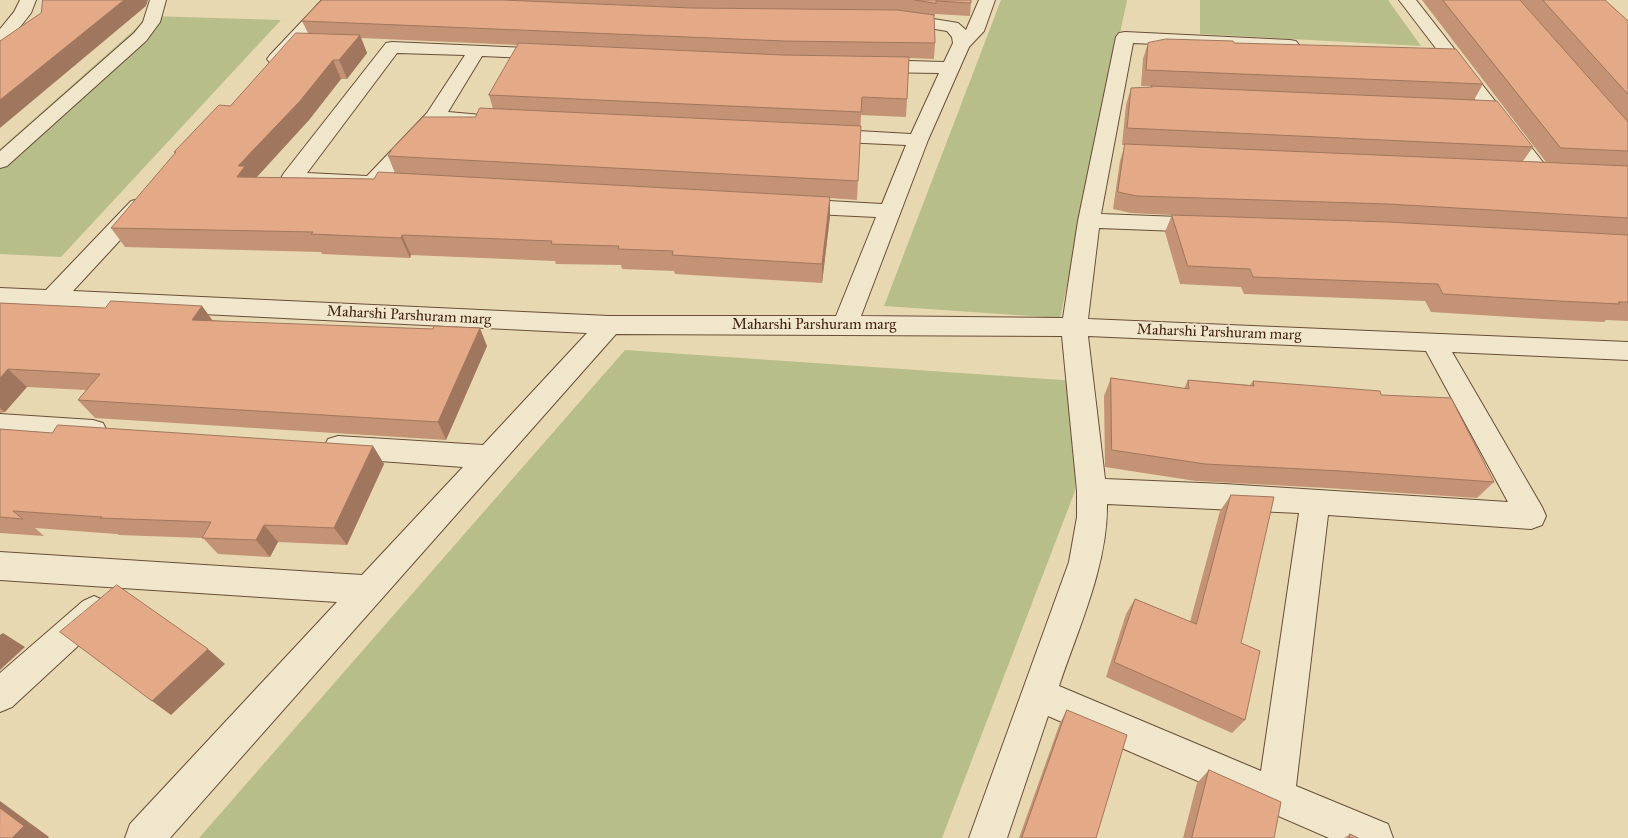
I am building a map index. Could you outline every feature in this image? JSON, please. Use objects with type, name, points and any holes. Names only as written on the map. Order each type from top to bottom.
[{"type":"street","points":[[0,41],[22,13],[28,0]]},
{"type":"street","points":[[0,162],[140,37],[152,22],[158,0]]},
{"type":"street","points":[[845,325],[918,140],[961,45],[976,31],[987,0]]},
{"type":"street","points":[[1406,0],[1492,110],[1551,175],[1512,173]]},
{"type":"street","points":[[264,72],[300,44],[336,1]]},
{"type":"street","points":[[879,17],[931,22],[952,27],[961,35],[961,45]]},
{"type":"street","points":[[988,838],[1085,562],[1092,517],[1092,492],[1074,327],[1089,221],[1112,152],[1123,93],[1125,37],[1308,46]]},
{"type":"street","points":[[402,184],[292,178],[383,46],[569,54]]},
{"type":"street","points":[[372,183],[435,117],[477,50],[471,50]]},
{"type":"street","points":[[1428,52],[1448,53]]},
{"type":"street","points":[[853,66],[951,68]]},
{"type":"street","points":[[1472,109],[1492,110]]},
{"type":"street","points":[[435,117],[494,120]]},
{"type":"street","points":[[800,134],[918,140]]},
{"type":"street","points":[[53,298],[150,195]]},
{"type":"street","points":[[775,205],[890,211]]},
{"type":"street","points":[[1089,221],[1228,226]]},
{"type":"street","name":"Maharshi Parshuram marg","points":[[0,296],[609,325],[1074,327],[1628,351]]},
{"type":"street","points":[[144,838],[609,325]]},
{"type":"street","points":[[1092,492],[1224,496],[1531,516],[1434,342]]},
{"type":"street","points":[[0,425],[117,432]]},
{"type":"street","points":[[313,445],[489,456]]},
{"type":"street","points":[[1276,796],[1315,502]]},
{"type":"street","points":[[0,566],[368,590]]},
{"type":"street","points":[[0,696],[134,574]]},
{"type":"street","points":[[1038,695],[1374,838]]},
{"type":"green space","points":[[1001,0],[1127,0],[1060,318],[884,306]]},
{"type":"green space","points":[[1200,0],[1388,0],[1421,46],[1200,34]]},
{"type":"green space","points":[[150,16],[281,20],[61,257],[0,254],[0,149]]},
{"type":"green space","points":[[625,350],[1077,381],[1075,491],[942,838],[199,838]]},
{"type":"building","points":[[43,0],[124,0],[0,100],[0,41],[41,13]]},
{"type":"building","points":[[322,0],[503,0],[691,8],[897,10],[934,15],[935,43],[784,41],[302,21]]},
{"type":"building","points":[[915,0],[971,0],[971,3],[936,1],[936,3]]},
{"type":"building","points":[[1443,0],[1520,0],[1628,122],[1628,151],[1561,148]]},
{"type":"building","points":[[1543,0],[1605,0],[1628,21],[1628,94]]},
{"type":"building","points":[[296,33],[360,35],[339,60],[333,60],[300,101],[238,166],[245,166],[237,177],[374,179],[378,172],[830,197],[822,264],[672,255],[673,251],[618,249],[619,246],[551,244],[552,241],[402,235],[401,238],[311,234],[313,232],[111,228],[176,152],[174,152],[219,105],[230,106]]},
{"type":"building","points":[[1166,39],[1233,41],[1234,43],[1456,49],[1483,84],[1146,70],[1148,43]]},
{"type":"building","points":[[519,43],[783,55],[909,57],[907,99],[862,97],[861,112],[489,95]]},
{"type":"building","points":[[1151,86],[1497,101],[1533,147],[1127,128],[1131,88]]},
{"type":"building","points":[[480,108],[861,126],[858,181],[388,156],[392,149],[423,117],[475,117]]},
{"type":"building","points":[[1125,144],[1628,166],[1628,218],[1388,204],[1137,196],[1118,192]]},
{"type":"building","points":[[1172,215],[1388,222],[1628,235],[1628,302],[1618,302],[1620,304],[1443,294],[1438,284],[1253,277],[1250,269],[1188,266]]},
{"type":"building","points":[[111,301],[202,306],[192,320],[433,329],[434,326],[480,328],[438,422],[78,400],[100,374],[8,369],[0,378],[0,303],[105,308]]},
{"type":"building","points":[[1111,378],[1189,389],[1188,380],[1254,386],[1253,381],[1380,391],[1381,395],[1451,398],[1494,482],[1205,464],[1112,450]]},
{"type":"building","points":[[58,425],[373,446],[334,528],[264,525],[256,540],[202,538],[211,522],[100,518],[102,517],[13,511],[23,519],[0,517],[0,429],[52,433]]},
{"type":"building","points":[[1231,495],[1274,497],[1241,643],[1260,651],[1245,720],[1114,662],[1135,599],[1196,624]]},
{"type":"building","points":[[117,585],[208,649],[152,701],[60,632]]},
{"type":"building","points":[[1067,710],[1127,735],[1096,838],[1022,838]]},
{"type":"building","points":[[1209,770],[1281,802],[1274,838],[1192,838]]},
{"type":"building","points":[[0,808],[24,826],[12,838],[0,838]]},
{"type":"building","points":[[1350,834],[1358,838],[1350,838]]}]
